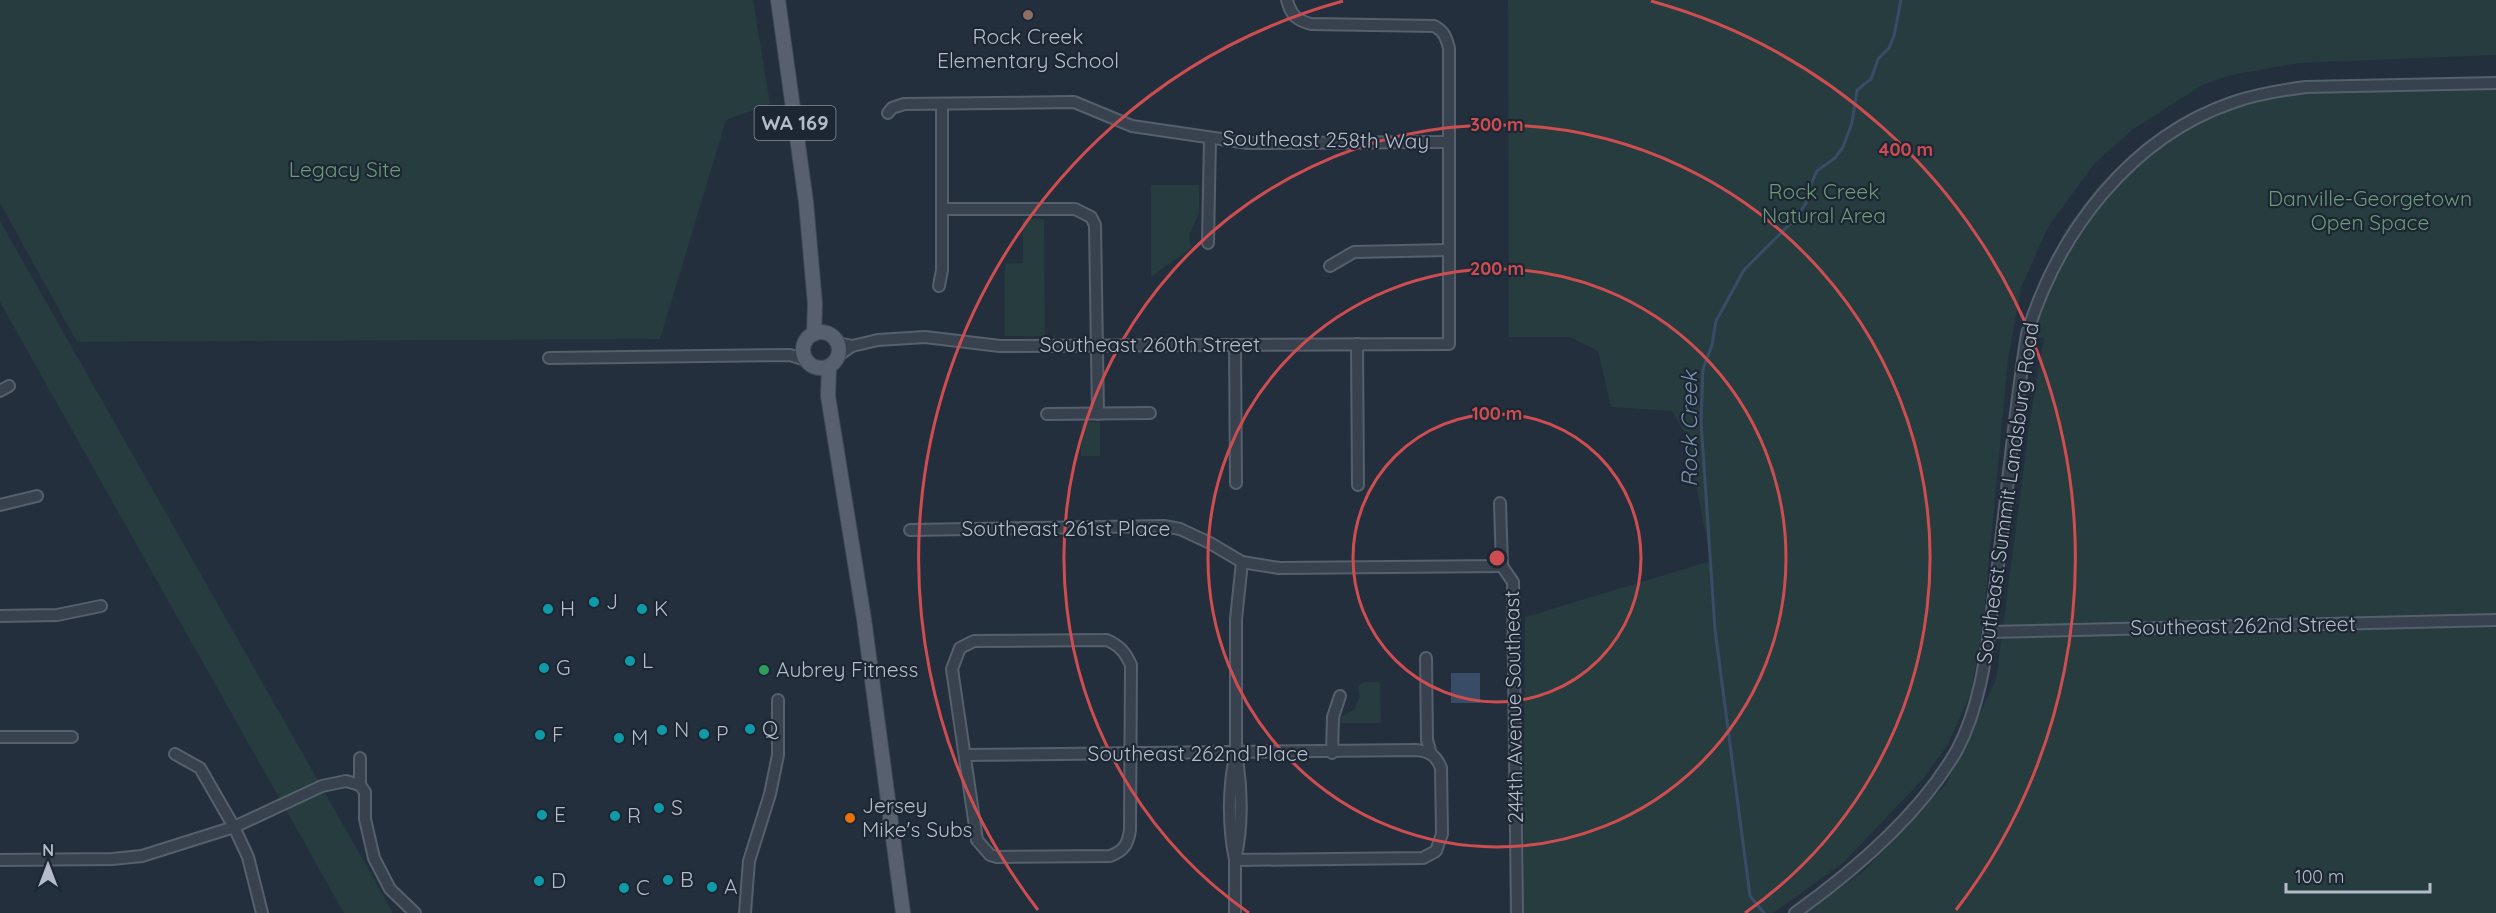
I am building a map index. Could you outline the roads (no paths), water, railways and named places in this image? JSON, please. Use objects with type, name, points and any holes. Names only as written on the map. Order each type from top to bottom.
[{"type":"main road","name":"WA 169","points":[[778,0],[804,190],[819,333]]},
{"type":"main road","points":[[824,367],[800,355],[806,340],[819,333],[833,337],[838,349],[824,367],[865,625],[903,913]]},
{"type":"street","points":[[1287,0],[1291,13],[1300,21],[1311,24],[1434,26],[1441,30],[1449,48],[1449,250],[1354,252],[1330,266]]},
{"type":"street","name":"Southeast Summit Landsburg Road","points":[[1795,913],[1862,862],[1938,780],[1958,748],[1976,703],[1989,632],[2027,334],[2036,306],[2063,248],[2098,197],[2150,149],[2178,130],[2234,102],[2274,91],[2306,87],[2496,83]]},
{"type":"street","name":"Southeast 258th Way","points":[[888,113],[892,108],[903,104],[1074,102],[1132,126],[1248,143],[1449,142]]},
{"type":"street","points":[[939,286],[942,270],[942,104]]},
{"type":"street","points":[[1208,243],[1210,138]]},
{"type":"street","points":[[942,209],[1075,209],[1089,215],[1095,225],[1098,414]]},
{"type":"street","name":"Southeast 260th Street","points":[[838,349],[887,339],[926,337],[1000,346],[1449,344],[1449,250]]},
{"type":"street","points":[[1357,344],[1358,485]]},
{"type":"street","points":[[1234,345],[1236,483]]},
{"type":"street","points":[[549,358],[800,355]]},
{"type":"street","points":[[1047,414],[1150,413]]},
{"type":"street","points":[[0,505],[37,496]]},
{"type":"street","name":"244th Avenue Southeast","points":[[1500,503],[1502,566],[1513,582],[1517,913]]},
{"type":"street","name":"Southeast 261st Place","points":[[910,530],[1164,526],[1190,533],[1242,562],[1280,568],[1502,566]]},
{"type":"street","points":[[1235,913],[1232,771],[1236,753],[1236,619],[1242,562]]},
{"type":"street","points":[[0,616],[57,615],[101,606]]},
{"type":"street","name":"Southeast 262nd Street","points":[[1989,632],[2496,620]]},
{"type":"street","points":[[1107,640],[1121,648],[1131,666],[1131,754],[1130,830],[1128,842],[1121,852],[1110,856],[997,857],[990,855],[977,840],[964,755],[952,669],[960,648],[974,641],[1107,640]]},
{"type":"street","points":[[1235,860],[1423,858],[1436,851],[1442,834],[1441,768],[1431,754],[1426,740],[1426,658]]},
{"type":"street","points":[[1332,753],[1333,717],[1341,696]]},
{"type":"street","points":[[745,913],[749,861],[770,794],[778,755],[778,700]]},
{"type":"street","points":[[0,737],[72,737]]},
{"type":"street","name":"Southeast 262nd Place","points":[[964,755],[1332,753],[1416,750],[1431,754]]},
{"type":"street","points":[[175,754],[200,768],[234,826],[248,857],[262,913]]},
{"type":"street","points":[[360,758],[360,785],[365,792],[364,819],[378,869],[390,889],[415,913]]},
{"type":"street","points":[[0,860],[129,859],[234,826],[322,786],[346,781],[360,785]]},
{"type":"water","points":[[1451,673],[1480,673],[1480,703],[1451,703]]},
{"type":"waterway","name":"Rock Creek","points":[[1764,913],[1750,896],[1715,630],[1701,421],[1703,369],[1712,345],[1716,321],[1744,270],[1796,218],[1806,203],[1817,171],[1835,158],[1843,147],[1852,123],[1857,90],[1871,79],[1878,59],[1889,48],[1894,36],[1901,0]]},
{"type":"place","name":"Rock Creek Elementary School","points":[[1028,15]]},
{"type":"place","name":"J","points":[[594,602]]},
{"type":"place","name":"H","points":[[548,609]]},
{"type":"place","name":"K","points":[[642,609]]},
{"type":"place","name":"L","points":[[630,661]]},
{"type":"place","name":"G","points":[[544,668]]},
{"type":"place","name":"Aubrey Fitness","points":[[764,670]]},
{"type":"place","name":"Q","points":[[750,729]]},
{"type":"place","name":"N","points":[[662,730]]},
{"type":"place","name":"P","points":[[704,734]]},
{"type":"place","name":"F","points":[[540,735]]},
{"type":"place","name":"M","points":[[619,738]]},
{"type":"place","name":"S","points":[[659,808]]},
{"type":"place","name":"E","points":[[542,815]]},
{"type":"place","name":"R","points":[[615,816]]},
{"type":"place","name":"Jersey Mike's Subs","points":[[850,818]]},
{"type":"place","name":"B","points":[[668,880]]},
{"type":"place","name":"D","points":[[539,881]]},
{"type":"place","name":"A","points":[[712,887]]},
{"type":"place","name":"C","points":[[624,888]]},
{"type":"park label","name":"Legacy Site","points":[[345,170]]},
{"type":"park label","name":"Rock Creek Natural Area","points":[[1824,204]]},
{"type":"park label","name":"Danville-Georgetown Open Space","points":[[2370,211]]}]
